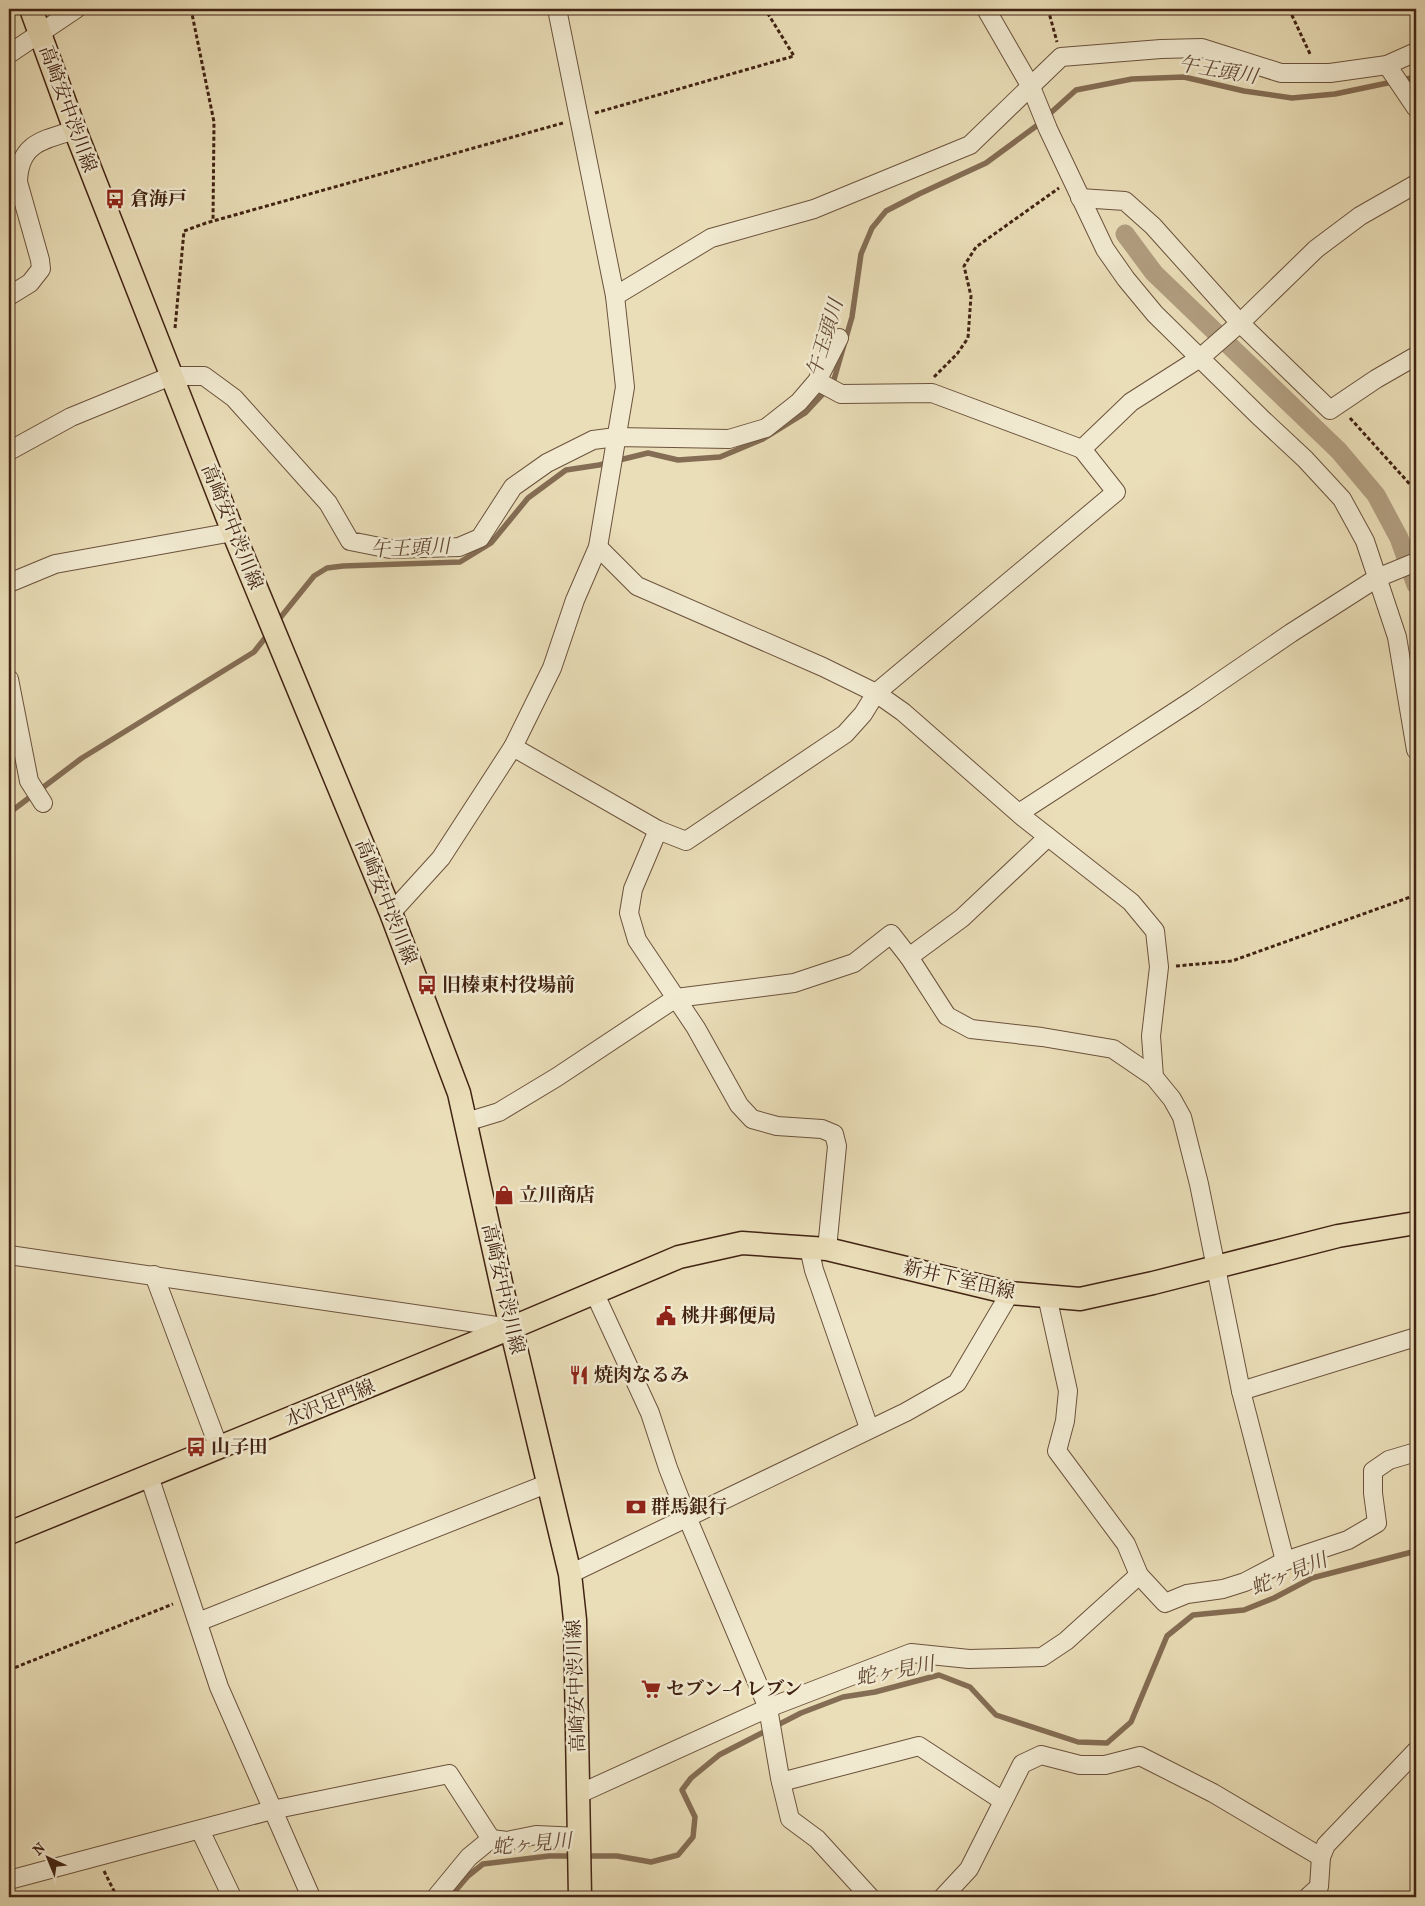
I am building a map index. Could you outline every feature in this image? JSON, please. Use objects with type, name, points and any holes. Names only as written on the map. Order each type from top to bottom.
[{"type":"main road","name":"高崎安中渋川線","points":[[31,9],[75,130],[171,376],[233,532],[391,913],[459,1093],[511,1328],[570,1574],[575,1620],[580,1897]]},
{"type":"main road","name":"新井下室田線","points":[[511,1328],[679,1257],[742,1243],[818,1248],[1010,1293],[1080,1298],[1153,1283],[1338,1236],[1416,1223]]},
{"type":"main road","name":"水沢足門線","points":[[9,1533],[511,1328]]},
{"type":"street","points":[[9,54],[76,9]]},
{"type":"street","points":[[391,913],[441,858],[513,747],[552,668],[574,600],[598,547],[625,387],[615,296],[557,9]]},
{"type":"street","points":[[986,9],[1031,87],[1071,179],[1105,249],[1126,279],[1155,314],[1305,458],[1342,500],[1365,541],[1397,637],[1416,750]]},
{"type":"street","points":[[615,296],[711,238],[814,209],[970,145],[1061,57],[1160,49],[1202,48],[1281,73],[1330,73],[1391,70],[1416,52]]},
{"type":"street","points":[[1391,70],[1413,104]]},
{"type":"street","points":[[9,296],[30,283],[41,269],[18,182],[22,160],[28,150],[39,142],[75,130]]},
{"type":"street","points":[[1082,449],[1131,402],[1200,358],[1240,323],[1316,249],[1360,216],[1416,184]]},
{"type":"street","points":[[1080,198],[1125,201],[1153,226],[1240,323],[1330,410],[1376,379],[1416,356]]},
{"type":"street","points":[[9,451],[71,417],[171,376],[204,376],[234,398],[328,503],[350,541],[390,549],[459,547],[480,538],[513,487],[547,462],[593,440],[615,442],[729,439],[766,428],[799,402],[817,381],[839,338]]},
{"type":"street","points":[[513,747],[658,830],[686,841],[845,734],[863,714],[876,693],[1116,492],[1082,449],[932,393],[841,394],[817,381]]},
{"type":"street","points":[[9,583],[55,564],[233,532]]},
{"type":"street","points":[[598,547],[637,586],[824,668],[876,693],[903,712],[1019,813],[1131,902],[1155,931],[1159,967],[1151,1036],[1154,1077]]},
{"type":"street","points":[[1019,813],[1377,578],[1416,562]]},
{"type":"street","points":[[9,680],[29,781],[44,803]]},
{"type":"street","points":[[658,830],[633,889],[629,913],[637,940],[696,1028],[739,1105],[752,1119],[777,1126],[822,1129],[834,1134],[837,1146],[814,1270],[869,1428]]},
{"type":"street","points":[[909,957],[962,918],[1048,837]]},
{"type":"street","points":[[466,1122],[499,1112],[676,998],[794,983],[854,963],[891,934],[909,957],[947,1016],[971,1029],[1042,1037],[1113,1049],[1154,1077],[1172,1099],[1182,1117],[1199,1184],[1241,1391],[1285,1561]]},
{"type":"street","points":[[9,1255],[511,1328]]},
{"type":"street","points":[[154,1275],[219,1448]]},
{"type":"street","points":[[594,1292],[650,1413],[687,1517],[768,1708],[781,1782],[790,1819],[816,1839],[870,1897]]},
{"type":"street","points":[[570,1574],[869,1428],[906,1412],[957,1383],[1010,1293]]},
{"type":"street","points":[[1047,1296],[1068,1391],[1065,1421],[1057,1451],[1126,1544],[1139,1575],[1165,1603],[1187,1594],[1223,1589],[1245,1582],[1285,1561],[1348,1540],[1377,1523],[1373,1493],[1373,1471],[1389,1460],[1416,1452]]},
{"type":"street","points":[[1241,1391],[1416,1338]]},
{"type":"street","points":[[149,1476],[219,1687],[311,1897]]},
{"type":"street","points":[[198,1622],[549,1483]]},
{"type":"street","points":[[579,1794],[768,1708],[911,1654],[969,1659],[1042,1657],[1066,1641],[1139,1575]]},
{"type":"street","points":[[781,1782],[919,1746],[1003,1801]]},
{"type":"street","points":[[1308,1897],[1319,1887],[1321,1857],[1326,1845],[1416,1750]]},
{"type":"street","points":[[944,1897],[968,1869],[1022,1764],[1041,1755],[1080,1766],[1105,1765],[1140,1756],[1213,1793],[1321,1857]]},
{"type":"street","points":[[9,1880],[272,1810],[449,1774],[491,1839]]},
{"type":"street","points":[[200,1830],[232,1897]]},
{"type":"street","points":[[436,1897],[469,1857],[491,1839],[507,1841],[536,1835],[580,1837]]},
{"type":"path","points":[[191,9],[214,122],[212,221]]},
{"type":"path","points":[[175,330],[184,231],[212,221],[794,56],[764,9]]},
{"type":"path","points":[[1048,9],[1061,57]]},
{"type":"path","points":[[1289,9],[1312,58],[1330,73]]},
{"type":"path","points":[[923,393],[932,380],[957,354],[968,338],[971,296],[964,266],[976,247],[1071,179]]},
{"type":"path","points":[[1338,404],[1416,491]]},
{"type":"path","points":[[1159,967],[1232,961],[1416,895]]},
{"type":"path","points":[[9,1670],[189,1597]]},
{"type":"path","points":[[98,1857],[117,1897]]},
{"type":"waterway","name":"午王頭川","points":[[276,623],[314,576],[327,568],[460,562],[491,543],[528,498],[566,470],[599,465],[648,453],[678,460],[720,457],[763,439],[805,413],[833,383],[852,317],[861,254],[872,228],[886,211],[986,163],[1035,127],[1076,90],[1132,79],[1184,77],[1244,91],[1292,98],[1335,94],[1416,77]]},
{"type":"waterway","points":[[1125,234],[1154,273],[1339,451],[1376,495],[1399,538],[1416,585]]},
{"type":"waterway","name":"午王頭川","points":[[9,813],[82,758],[254,652],[269,633]]},
{"type":"waterway","name":"蛇ヶ見川","points":[[585,1856],[617,1856],[651,1862],[678,1855],[693,1837],[695,1817],[682,1790],[691,1778],[719,1755],[801,1713],[843,1697],[875,1692],[939,1675],[970,1687],[996,1715],[1078,1742],[1107,1743],[1131,1722],[1167,1636],[1193,1615],[1244,1610],[1274,1598],[1312,1578],[1416,1551]]},
{"type":"waterway","name":"蛇ヶ見川","points":[[450,1897],[468,1876],[483,1864],[549,1856],[576,1856]]},
{"type":"place","name":"倉海戸","points":[[115,199]]},
{"type":"place","name":"旧榛東村役場前","points":[[427,985]]},
{"type":"place","name":"立川商店","points":[[504,1195]]},
{"type":"place","name":"桃井郵便局","points":[[666,1316]]},
{"type":"place","name":"焼肉なるみ","points":[[579,1375]]},
{"type":"place","name":"山子田","points":[[196,1447]]},
{"type":"place","name":"群馬銀行","points":[[636,1507]]},
{"type":"place","name":"セブン-イレブン","points":[[651,1689]]}]
